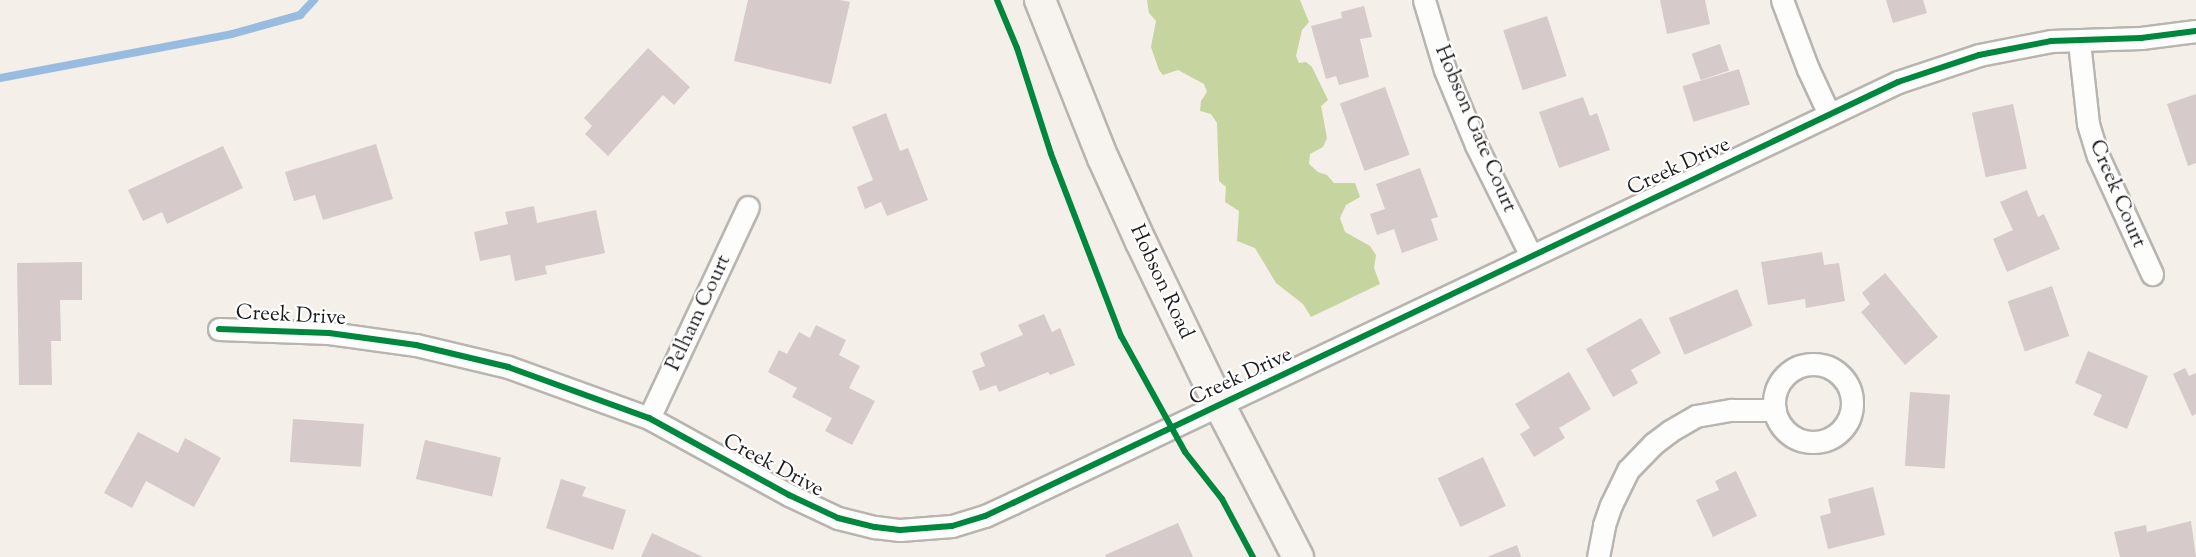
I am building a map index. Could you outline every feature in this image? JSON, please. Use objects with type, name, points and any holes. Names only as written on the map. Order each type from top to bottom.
[{"type":"main road","name":"Hobson Road","points":[[1040,0],[1103,158],[1220,406],[1298,557]]},
{"type":"street","name":"Hobson Gate Court","points":[[1424,0],[1445,70],[1463,113],[1532,256]]},
{"type":"street","points":[[1782,0],[1808,69],[1829,114]]},
{"type":"street","name":"Creek Drive","points":[[219,329],[329,333],[416,345],[508,367],[649,418],[789,495],[838,518],[875,528],[918,530],[952,526],[985,516],[1220,406],[1898,82],[1960,61],[2051,41],[2079,42],[2141,38],[2196,31]]},
{"type":"street","name":"Creek Court","points":[[2079,42],[2088,124],[2098,156],[2152,274]]},
{"type":"street","name":"Pelham Court","points":[[649,418],[748,207]]},
{"type":"street","points":[[1598,557],[1604,525],[1615,496],[1628,470],[1653,444],[1696,416],[1731,410],[1775,410]]},
{"type":"green space","points":[[1147,0],[1300,0],[1309,22],[1302,30],[1296,56],[1299,63],[1306,62],[1312,67],[1328,100],[1321,106],[1327,138],[1323,147],[1310,154],[1309,164],[1318,172],[1327,175],[1334,183],[1355,183],[1360,197],[1346,205],[1340,218],[1345,232],[1370,246],[1376,255],[1374,268],[1380,284],[1311,317],[1303,304],[1276,283],[1255,248],[1237,241],[1239,211],[1225,202],[1226,187],[1219,181],[1217,123],[1211,114],[1200,111],[1201,101],[1207,92],[1204,84],[1178,70],[1163,75],[1159,70],[1151,47],[1156,21],[1149,13]]},
{"type":"building","points":[[748,0],[840,0],[850,2],[831,84],[734,61]]},
{"type":"building","points":[[1660,0],[1705,0],[1710,24],[1667,34]]},
{"type":"building","points":[[1886,0],[1923,0],[1927,13],[1893,23]]},
{"type":"building","points":[[1364,6],[1372,37],[1360,39],[1369,77],[1339,85],[1336,76],[1326,79],[1311,26],[1342,18],[1341,12]]},
{"type":"building","points":[[1547,16],[1566,76],[1523,90],[1503,30]]},
{"type":"building","points":[[1720,44],[1729,70],[1701,80],[1692,54]]},
{"type":"building","points":[[648,48],[690,87],[674,105],[663,95],[608,156],[585,134],[592,126],[584,118]]},
{"type":"building","points":[[1739,69],[1750,104],[1693,122],[1683,86]]},
{"type":"building","points":[[1385,87],[1410,155],[1365,171],[1340,103]]},
{"type":"building","points":[[2196,94],[2196,163],[2188,166],[2167,104]]},
{"type":"building","points":[[1583,97],[1590,116],[1597,113],[1610,150],[1559,168],[1539,112]]},
{"type":"building","points":[[2013,104],[2027,169],[1986,177],[1972,113]]},
{"type":"building","points":[[886,113],[900,151],[908,148],[928,200],[887,216],[881,202],[865,209],[857,187],[873,180],[852,127]]},
{"type":"building","points":[[376,144],[393,199],[323,220],[315,195],[294,201],[285,172]]},
{"type":"building","points":[[223,146],[243,188],[167,224],[162,212],[143,221],[128,190]]},
{"type":"building","points":[[1420,168],[1438,217],[1431,219],[1438,240],[1402,253],[1394,229],[1377,235],[1370,214],[1385,209],[1376,184]]},
{"type":"building","points":[[2027,190],[2038,217],[2044,214],[2060,249],[2007,272],[1993,239],[2013,230],[2000,202]]},
{"type":"building","points":[[534,206],[537,223],[596,210],[605,253],[545,266],[547,274],[515,281],[510,255],[480,261],[474,232],[508,224],[505,212]]},
{"type":"building","points":[[1822,252],[1824,265],[1839,263],[1845,301],[1806,308],[1805,299],[1768,305],[1761,262]]},
{"type":"building","points":[[82,262],[82,300],[60,300],[61,341],[51,341],[52,385],[19,385],[17,263]]},
{"type":"building","points":[[1885,273],[1938,337],[1905,365],[1861,312],[1870,304],[1862,293]]},
{"type":"building","points":[[2052,286],[2069,336],[2025,351],[2008,301]]},
{"type":"building","points":[[1737,289],[1753,326],[1685,355],[1669,318]]},
{"type":"building","points":[[1044,314],[1052,332],[1060,328],[1075,365],[1050,375],[1048,372],[999,392],[996,385],[980,391],[972,371],[985,366],[980,353],[1023,335],[1018,325]]},
{"type":"building","points":[[1641,318],[1661,353],[1631,370],[1638,383],[1613,397],[1586,349]]},
{"type":"building","points":[[816,325],[846,340],[839,355],[860,366],[849,388],[875,401],[852,445],[825,431],[832,418],[792,397],[797,388],[768,372],[779,350],[787,354],[799,332],[810,338]]},
{"type":"building","points":[[2088,351],[2148,376],[2127,429],[2093,415],[2102,395],[2075,383]]},
{"type":"building","points":[[2185,368],[2189,376],[2196,373],[2196,414],[2192,416],[2173,374]]},
{"type":"building","points":[[1569,372],[1591,409],[1559,428],[1565,438],[1534,457],[1520,434],[1530,428],[1515,404]]},
{"type":"building","points":[[1910,392],[1950,395],[1945,469],[1905,466]]},
{"type":"building","points":[[293,419],[364,424],[361,467],[290,462]]},
{"type":"building","points":[[138,432],[178,453],[185,438],[221,458],[194,507],[146,481],[132,508],[104,493]]},
{"type":"building","points":[[425,440],[501,458],[492,497],[416,479]]},
{"type":"building","points":[[1483,457],[1506,506],[1461,527],[1438,478]]},
{"type":"building","points":[[1736,471],[1757,516],[1713,537],[1696,500],[1719,490],[1715,481]]},
{"type":"building","points":[[561,479],[586,487],[582,496],[626,510],[613,550],[546,528]]},
{"type":"building","points":[[1873,487],[1885,535],[1828,549],[1820,516],[1831,513],[1828,499]]},
{"type":"building","points":[[2191,521],[2196,557],[2120,557],[2114,532],[2146,525],[2147,532]]},
{"type":"building","points":[[1178,523],[1193,557],[1106,557],[1105,555]]},
{"type":"building","points":[[652,533],[703,557],[641,557]]},
{"type":"building","points":[[1517,545],[1521,557],[1487,557]]},
{"type":"waterway","points":[[0,78],[232,34],[300,15],[314,0]]},
{"type":"cycle path","points":[[997,0],[1017,48],[1051,154],[1121,336],[1185,452],[1222,499],[1253,557]]},
{"type":"cycle path","points":[[219,329],[329,333],[416,345],[508,367],[649,418],[789,495],[838,518],[875,527],[900,530],[952,526],[985,516],[1013,503],[1898,82],[1979,55],[2051,41],[2141,38],[2196,31]]}]
